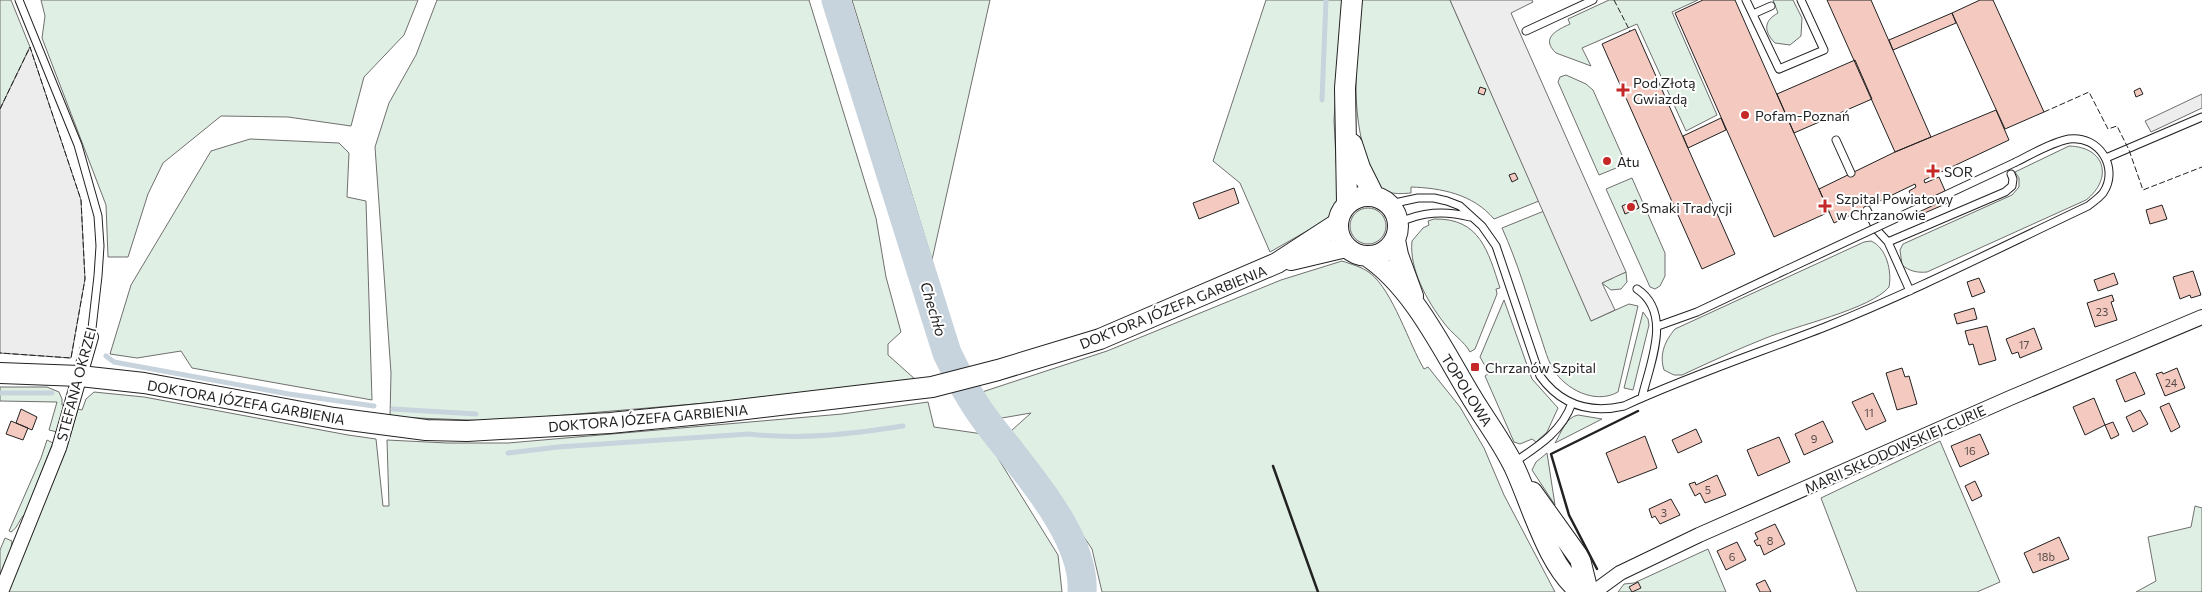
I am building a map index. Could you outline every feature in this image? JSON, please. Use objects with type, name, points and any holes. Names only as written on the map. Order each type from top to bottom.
[{"type":"main road","points":[[1347,203],[1345,88],[1352,0]]},
{"type":"main road","points":[[1346,123],[1360,168],[1382,200],[1395,213],[1396,232],[1388,249],[1378,254],[1367,256],[1352,252],[1341,240],[1337,224],[1342,209],[1347,203],[1359,196],[1382,200]]},
{"type":"main road","name":"DOKTORA JÓZEFA GARBIENIA","points":[[0,372],[80,376],[144,383],[383,425],[426,430],[459,431],[610,424],[721,412],[932,387],[998,370],[1100,339],[1277,263],[1337,224]]},
{"type":"main road","name":"TOPOLOWA","points":[[1396,232],[1398,255],[1417,307]]},
{"type":"main road","name":"DOKTORA JÓZEFA GARBIENIA","points":[[1277,263],[1346,247]]},
{"type":"main road","name":"TOPOLOWA","points":[[1367,256],[1379,264],[1417,307],[1515,468],[1580,559],[1588,592]]},
{"type":"main road","name":"TOPOLOWA","points":[[1515,468],[1538,526],[1571,584],[1582,592]]},
{"type":"street","name":"MARII SKŁODOWSKIEJ-CURIE","points":[[1594,592],[1620,573],[1698,535],[2059,377],[2202,317]]},
{"type":"street","name":"STEFANA OKRZEI","points":[[1,592],[59,448],[91,337]]},
{"type":"lane","name":"STEFANA OKRZEI","points":[[18,0],[78,146],[96,207],[100,246],[91,337]]},
{"type":"lane","points":[[1526,31],[1593,0]]},
{"type":"lane","points":[[1746,0],[1779,69],[1824,50],[1801,0]]},
{"type":"lane","points":[[1753,14],[1771,6]]},
{"type":"lane","points":[[2106,158],[2202,117]]},
{"type":"lane","points":[[1836,140],[1851,173]]},
{"type":"lane","points":[[1382,200],[1434,198],[1460,206],[1482,226],[1496,246],[1540,376],[1552,391],[1572,403],[1600,410],[1624,406],[1642,397],[1825,327],[1910,291],[2088,206],[2102,195],[2107,185],[2110,170],[2106,158],[2099,148],[2090,142],[2069,140],[2016,162],[1697,312],[1658,326]]},
{"type":"lane","points":[[1888,242],[2005,192],[2012,186],[2013,179],[2011,174]]},
{"type":"lane","points":[[1867,210],[1877,230],[1888,242],[1910,291]]},
{"type":"lane","points":[[1396,232],[1421,214],[1436,212],[1455,213],[1470,217]]},
{"type":"lane","points":[[1637,289],[1647,295],[1656,314],[1658,326],[1642,397]]},
{"type":"lane","points":[[1515,468],[1552,435],[1570,411],[1572,403]]},
{"type":"green space","points":[[0,0],[11,0],[30,47],[0,109]]},
{"type":"green space","points":[[41,0],[418,0],[404,35],[364,77],[351,126],[288,117],[221,116],[163,163],[148,194],[128,257],[108,257],[106,205],[42,38],[45,16]]},
{"type":"green space","points":[[437,0],[809,0],[876,218],[886,277],[901,332],[888,344],[888,355],[916,380],[718,402],[495,421],[390,417],[391,373],[375,147],[389,103],[416,55]]},
{"type":"green space","points":[[852,0],[990,0],[932,260]]},
{"type":"green space","points":[[1266,0],[1342,0],[1334,120],[1338,198],[1330,216],[1270,252],[1240,183],[1213,161]]},
{"type":"green space","points":[[1362,0],[1450,0],[1539,201],[1494,219],[1486,210],[1456,194],[1434,189],[1411,187],[1411,193],[1396,193],[1387,192],[1379,187],[1372,176],[1362,142],[1356,102]]},
{"type":"green space","points":[[1609,0],[1698,0],[1672,12],[1717,115],[1686,131],[1637,24],[1582,48],[1591,66],[1556,53],[1551,48],[1550,39],[1552,35],[1570,24],[1568,19]]},
{"type":"green space","points":[[1773,0],[1793,0],[1802,18],[1801,36],[1790,45],[1775,43],[1767,31],[1768,23],[1778,13]]},
{"type":"green space","points":[[1566,75],[1586,84],[1593,90],[1626,164],[1599,175],[1558,82],[1560,77]]},
{"type":"green space","points":[[250,139],[339,143],[349,153],[347,197],[366,201],[372,400],[192,368],[181,351],[137,358],[110,354],[131,285],[211,151]]},
{"type":"green space","points":[[2069,146],[2091,152],[2102,165],[2100,183],[2095,192],[2086,200],[1927,272],[1913,271],[1902,265],[1900,250],[1903,244],[2012,195],[2019,187],[2019,178],[2015,172]]},
{"type":"green space","points":[[1632,178],[1665,253],[1665,276],[1660,286],[1655,289],[1650,287],[1606,189]]},
{"type":"green space","points":[[1581,196],[1616,276],[1626,272],[1627,282],[1621,289],[1611,290],[1602,283],[1613,278]]},
{"type":"green space","points":[[1368,208],[1375,209],[1381,213],[1385,219],[1385,233],[1381,239],[1375,243],[1368,244],[1361,243],[1355,239],[1351,233],[1350,226],[1351,219],[1355,213],[1361,209]]},
{"type":"green space","points":[[1544,211],[1591,321],[1629,304],[1638,306],[1618,392],[1609,396],[1590,396],[1565,383],[1553,369],[1546,354],[1517,265],[1502,228]]},
{"type":"green space","points":[[1434,219],[1450,220],[1462,224],[1480,239],[1491,261],[1500,288],[1496,289],[1497,294],[1475,349],[1470,352],[1465,344],[1447,327],[1431,305],[1420,284],[1413,263],[1412,241],[1423,228],[1429,225],[1428,221]]},
{"type":"green space","points":[[1871,241],[1885,255],[1890,274],[1889,287],[1880,295],[1850,310],[1755,342],[1682,375],[1674,375],[1664,370],[1662,359],[1664,348],[1668,338],[1675,329],[1864,242]]},
{"type":"green space","points":[[1342,261],[1370,273],[1386,292],[1424,369],[1428,367],[1460,407],[1484,448],[1504,495],[1555,592],[1102,592],[1092,549],[1019,440],[1011,431],[1031,413],[996,419],[979,393],[1107,351],[1281,280]]},
{"type":"green space","points":[[1504,300],[1532,379],[1558,408],[1547,432],[1536,442],[1532,439],[1520,444],[1514,442],[1485,376],[1489,373],[1480,357]]},
{"type":"green space","points":[[1643,312],[1648,319],[1649,325],[1633,390],[1624,388]]},
{"type":"green space","points":[[0,387],[47,387],[59,392],[62,405],[65,406],[57,432],[49,430],[57,402],[0,401]]},
{"type":"green space","points":[[94,392],[144,397],[376,439],[383,506],[389,506],[387,440],[447,443],[508,443],[842,414],[928,402],[934,427],[983,434],[1058,555],[1062,592],[8,592],[67,447],[78,409],[82,410],[86,399]]},
{"type":"green space","points":[[1578,415],[1602,419],[1555,443],[1567,422]]},
{"type":"green space","points":[[47,440],[53,443],[25,514],[11,532],[9,531]]},
{"type":"green space","points":[[1940,441],[2000,582],[1977,592],[1857,592],[1821,498]]},
{"type":"green space","points":[[1547,453],[1555,505],[1532,470],[1536,462]]},
{"type":"green space","points":[[2195,506],[2202,508],[2202,592],[2136,592],[2156,581],[2148,537],[2191,527]]},
{"type":"green space","points":[[5,538],[12,541],[11,549],[0,576],[0,550]]},
{"type":"green space","points":[[1708,549],[1726,592],[1618,592],[1624,584],[1634,583]]},
{"type":"shaded area","points":[[1450,0],[1532,0],[1533,2],[1511,13],[1626,272],[1602,283],[1615,310],[1591,321]]},
{"type":"shaded area","points":[[30,47],[81,200],[85,279],[71,358],[0,353],[0,109]]},
{"type":"shaded area","points":[[2202,94],[2202,108],[2151,132],[2145,121]]},
{"type":"building","points":[[1703,0],[1735,0],[1829,212],[1774,237],[1675,13]]},
{"type":"building","points":[[1827,0],[1871,0],[1931,137],[1895,152]]},
{"type":"building","points":[[1980,0],[1993,0],[2044,112],[2005,129],[1952,13]]},
{"type":"building","points":[[1952,13],[1956,23],[1893,50],[1889,40]]},
{"type":"building","points":[[1635,29],[1735,254],[1702,269],[1602,44]]},
{"type":"building","points":[[1855,60],[1872,99],[1794,133],[1777,94]]},
{"type":"building","points":[[1480,87],[1486,89],[1484,95],[1478,93]]},
{"type":"building","points":[[2140,88],[2143,94],[2136,97],[2134,91]]},
{"type":"building","points":[[1996,110],[2009,140],[1924,180],[1925,183],[1939,177],[1950,202],[1920,215],[1909,191],[1916,187],[1915,184],[1834,223],[1819,189],[1895,152]]},
{"type":"building","points":[[1721,118],[1726,130],[1688,148],[1683,136]]},
{"type":"building","points":[[1515,173],[1518,179],[1512,182],[1509,175]]},
{"type":"building","points":[[1234,188],[1239,203],[1199,219],[1193,203]]},
{"type":"building","name":"Smaki Tradycji","points":[[1636,200],[1639,208],[1625,214],[1622,206]]},
{"type":"building","points":[[2162,205],[2167,219],[2150,224],[2146,210]]},
{"type":"building","points":[[2193,271],[2201,295],[2191,298],[2190,295],[2180,299],[2173,277]]},
{"type":"building","points":[[2114,273],[2118,284],[2098,291],[2094,280]]},
{"type":"building","points":[[1979,278],[1985,292],[1972,297],[1967,282]]},
{"type":"building","points":[[2112,295],[2114,301],[2111,302],[2117,320],[2095,327],[2087,303]]},
{"type":"building","points":[[1974,308],[1977,319],[1957,324],[1954,314]]},
{"type":"building","points":[[1987,326],[1996,360],[1979,365],[1973,344],[1969,345],[1965,331]]},
{"type":"building","points":[[2034,328],[2042,349],[2020,358],[2018,352],[2012,354],[2006,339]]},
{"type":"building","points":[[1902,368],[1905,377],[1909,376],[1917,404],[1897,410],[1886,373]]},
{"type":"building","points":[[2177,368],[2185,388],[2165,396],[2156,374],[2162,372],[2163,374]]},
{"type":"building","points":[[2135,372],[2145,394],[2125,402],[2116,380]]},
{"type":"building","points":[[1873,393],[1886,421],[1866,430],[1852,402]]},
{"type":"building","points":[[2094,398],[2105,425],[2085,435],[2073,407]]},
{"type":"building","points":[[2169,403],[2180,427],[2171,432],[2160,407]]},
{"type":"building","points":[[21,409],[37,417],[32,430],[16,423]]},
{"type":"building","points":[[2140,410],[2148,424],[2133,432],[2126,417]]},
{"type":"building","points":[[11,421],[28,428],[23,440],[6,434]]},
{"type":"building","points":[[1823,421],[1833,442],[1804,455],[1795,434]]},
{"type":"building","points":[[2113,422],[2119,435],[2111,439],[2105,425]]},
{"type":"building","points":[[1696,429],[1702,442],[1678,453],[1672,440]]},
{"type":"building","points":[[1980,434],[1989,454],[1960,467],[1951,446]]},
{"type":"building","points":[[1645,436],[1657,468],[1618,483],[1606,453]]},
{"type":"building","points":[[1779,437],[1790,462],[1758,476],[1747,450]]},
{"type":"building","points":[[1717,475],[1726,495],[1705,503],[1700,493],[1695,496],[1689,484],[1695,482],[1696,485]]},
{"type":"building","points":[[1975,481],[1982,496],[1972,501],[1965,486]]},
{"type":"building","points":[[1671,499],[1680,515],[1660,524],[1655,516],[1652,518],[1649,509]]},
{"type":"building","points":[[1775,524],[1785,544],[1764,555],[1760,545],[1757,546],[1754,541],[1758,539],[1755,533]]},
{"type":"building","points":[[2059,537],[2069,559],[2033,573],[2024,553]]},
{"type":"building","points":[[1737,542],[1746,560],[1726,570],[1717,551]]},
{"type":"building","points":[[1765,580],[1771,592],[1760,592],[1756,584]]},
{"type":"building","points":[[1638,582],[1641,588],[1632,592],[1629,587]]},
{"type":"waterway","name":"Chechło","points":[[836,0],[947,353],[964,387],[980,411],[1031,478],[1062,524],[1073,547],[1080,570],[1082,592]]},
{"type":"waterway","points":[[1322,100],[1326,0]]},
{"type":"waterway","points":[[106,356],[114,362],[289,394],[374,406]]},
{"type":"waterway","points":[[0,393],[52,393]]},
{"type":"waterway","points":[[393,409],[476,414]]},
{"type":"waterway","name":"Chechło","points":[[972,418],[984,418],[991,414]]},
{"type":"waterway","points":[[508,453],[558,447],[748,434],[768,436],[826,435],[903,426]]},
{"type":"fence","points":[[1614,0],[1630,31]]},
{"type":"fence","points":[[0,109],[30,47],[81,200],[85,279],[71,358],[0,353]]},
{"type":"fence","points":[[2044,112],[2089,92],[2108,129],[2117,126],[2129,150],[2143,190],[2202,167]]},
{"type":"wall","points":[[1597,569],[1569,515],[1551,454],[1638,411]]},
{"type":"wall","points":[[1273,466],[1318,592]]},
{"type":"place","name":"Pod Złotą Gwiazdą","points":[[1623,90]]},
{"type":"place","name":"Pofam-Poznań","points":[[1745,115]]},
{"type":"place","name":"Atu","points":[[1607,161]]},
{"type":"place","name":"SOR","points":[[1933,171]]},
{"type":"place","name":"Szpital Powiatowy w Chrzanowie","points":[[1825,206]]},
{"type":"place","name":"Smaki Tradycji","points":[[1631,207]]},
{"type":"place","name":"Chrzanów Szpital","points":[[1475,367]]}]
